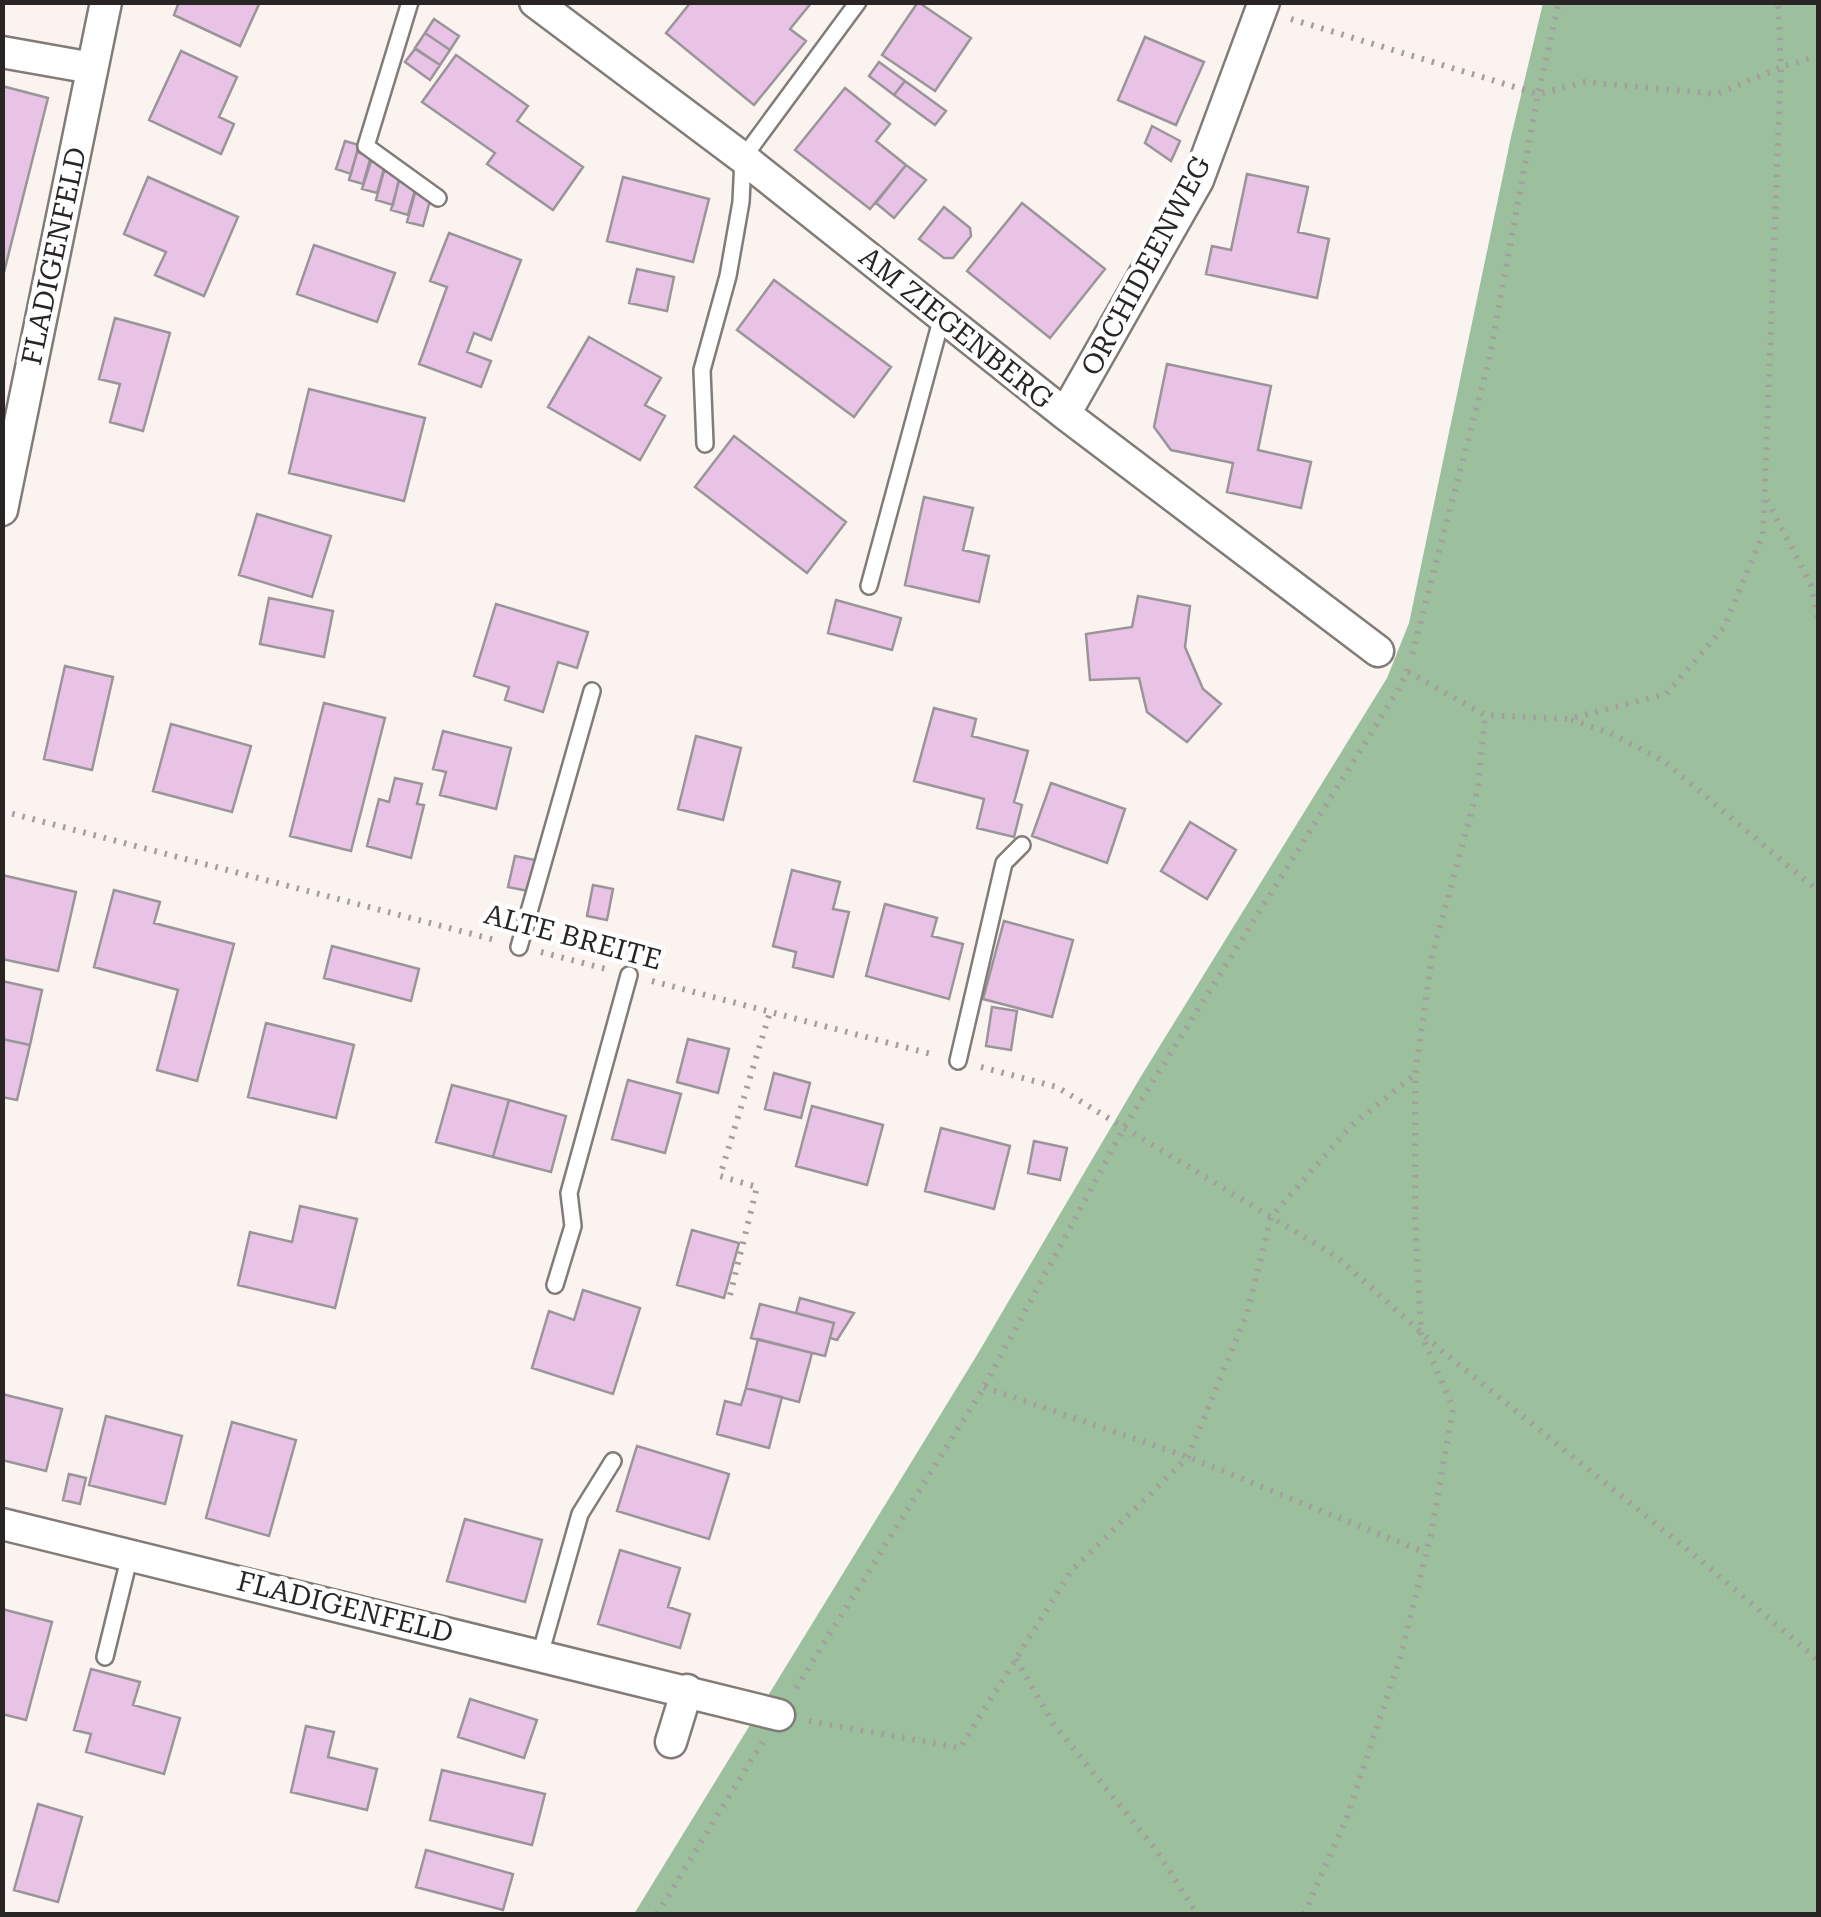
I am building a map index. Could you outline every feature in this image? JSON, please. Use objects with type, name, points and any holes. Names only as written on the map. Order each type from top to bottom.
[{"type":"street","name":"FLADIGENFELD","points":[[2,510],[106,2]]},
{"type":"street","name":"AM ZIEGENBERG","points":[[535,2],[744,158],[1065,414],[1378,651]]},
{"type":"street","name":"ORCHIDEENWEG","points":[[1065,414],[1198,180],[1258,5]]},
{"type":"street","points":[[2,52],[92,68]]},
{"type":"street","name":"FLADIGENFELD","points":[[2,1524],[779,1715]]},
{"type":"street","points":[[671,1742],[688,1690]]},
{"type":"lane","points":[[410,2],[366,146],[438,198]]},
{"type":"lane","points":[[706,444],[702,370],[728,276],[744,158],[858,2]]},
{"type":"lane","points":[[869,586],[942,317]]},
{"type":"lane","points":[[519,946],[592,690]]},
{"type":"lane","points":[[958,1061],[1004,863],[1022,844]]},
{"type":"lane","points":[[555,1285],[573,1226],[569,1193],[629,975]]},
{"type":"lane","points":[[540,1655],[580,1514],[613,1461]]},
{"type":"lane","points":[[105,1658],[130,1555]]},
{"type":"path","points":[[656,1914],[984,1388],[1125,1126],[1408,672],[1489,360],[1559,2]]},
{"type":"path","points":[[1568,719],[1666,694],[1724,627],[1763,534],[1781,67],[1778,2]]},
{"type":"path","points":[[1258,5],[1538,94],[1585,82],[1717,94],[1818,56]]},
{"type":"path","points":[[1766,499],[1811,586],[1818,618]]},
{"type":"path","points":[[1408,672],[1485,716],[1568,719],[1608,732],[1664,761],[1818,890]]},
{"type":"path","points":[[1304,1914],[1347,1816],[1389,1694],[1426,1553],[1453,1408],[1422,1333],[1415,1216],[1415,1074],[1432,956],[1478,788],[1485,716]]},
{"type":"path","name":"ALTE BREITE","points":[[2,811],[1057,1087],[1337,1257],[1422,1333],[1818,1660]]},
{"type":"path","points":[[730,1295],[757,1187],[720,1176],[770,1012]]},
{"type":"path","points":[[779,1715],[960,1748],[1071,1571],[1188,1457],[1247,1312],[1271,1217],[1352,1126],[1415,1074]]},
{"type":"path","points":[[984,1388],[1188,1457],[1426,1553]]},
{"type":"path","points":[[1016,1659],[1053,1723],[1156,1850],[1197,1914]]},
{"type":"green space","points":[[1543,3],[1818,3],[1818,1914],[634,1914],[1387,678],[1409,623]]},
{"type":"building","points":[[179,2],[260,2],[240,46],[174,15]]},
{"type":"building","points":[[691,2],[812,2],[790,29],[806,41],[754,105],[666,33]]},
{"type":"building","points":[[918,2],[971,38],[935,91],[882,55]]},
{"type":"building","points":[[434,19],[459,36],[450,50],[425,33]]},
{"type":"building","points":[[425,33],[450,50],[440,65],[415,48]]},
{"type":"building","points":[[1145,37],[1204,62],[1176,125],[1118,100]]},
{"type":"building","points":[[415,49],[440,65],[430,80],[405,62]]},
{"type":"building","points":[[181,51],[237,77],[219,117],[234,124],[221,154],[149,120]]},
{"type":"building","points":[[456,55],[528,106],[517,121],[583,167],[553,210],[487,164],[495,153],[422,102]]},
{"type":"building","points":[[879,62],[905,81],[894,95],[869,76]]},
{"type":"building","points":[[905,81],[946,111],[935,125],[894,95]]},
{"type":"building","points":[[2,86],[48,98],[2,280]]},
{"type":"building","points":[[845,88],[890,124],[876,141],[906,165],[870,209],[795,150]]},
{"type":"building","points":[[1152,126],[1180,141],[1171,161],[1145,143]]},
{"type":"building","points":[[345,141],[359,145],[351,174],[336,169]]},
{"type":"building","points":[[357,152],[371,156],[363,184],[349,180]]},
{"type":"building","points":[[371,161],[385,165],[377,193],[362,189]]},
{"type":"building","points":[[906,165],[926,180],[894,218],[876,203]]},
{"type":"building","points":[[384,171],[400,175],[393,205],[376,200]]},
{"type":"building","points":[[1247,174],[1308,187],[1298,232],[1329,239],[1317,298],[1206,274],[1212,246],[1231,250]]},
{"type":"building","points":[[148,177],[238,217],[204,296],[155,275],[166,252],[124,234]]},
{"type":"building","points":[[623,177],[709,199],[693,262],[607,241]]},
{"type":"building","points":[[399,181],[416,186],[408,215],[391,210]]},
{"type":"building","points":[[415,193],[431,197],[423,226],[407,222]]},
{"type":"building","points":[[1022,203],[1105,269],[1050,338],[967,271]]},
{"type":"building","points":[[944,207],[970,228],[971,236],[953,258],[944,258],[919,239]]},
{"type":"building","points":[[449,233],[521,260],[491,340],[474,333],[467,352],[491,361],[481,387],[419,364],[447,287],[430,281]]},
{"type":"building","points":[[314,245],[395,273],[377,322],[297,294]]},
{"type":"building","points":[[637,269],[674,277],[667,311],[629,303]]},
{"type":"building","points":[[774,280],[891,367],[854,417],[737,330]]},
{"type":"building","points":[[115,318],[170,333],[143,431],[110,422],[120,384],[99,379]]},
{"type":"building","points":[[589,337],[661,378],[645,405],[665,416],[640,460],[548,407]]},
{"type":"building","points":[[1167,364],[1271,386],[1258,450],[1311,462],[1301,508],[1227,492],[1233,463],[1171,450],[1154,427]]},
{"type":"building","points":[[309,389],[425,418],[404,501],[289,473]]},
{"type":"building","points":[[734,436],[846,522],[807,573],[695,487]]},
{"type":"building","points":[[924,497],[973,508],[963,550],[989,556],[979,602],[905,585]]},
{"type":"building","points":[[257,514],[331,536],[312,597],[239,575]]},
{"type":"building","points":[[1138,596],[1190,606],[1185,647],[1203,689],[1221,704],[1187,742],[1147,712],[1139,678],[1090,680],[1086,634],[1132,627]]},
{"type":"building","points":[[269,598],[333,611],[324,657],[260,644]]},
{"type":"building","points":[[836,600],[901,618],[892,650],[828,633]]},
{"type":"building","points":[[496,604],[588,632],[577,668],[558,662],[543,712],[505,700],[509,687],[474,676]]},
{"type":"building","points":[[65,666],[113,677],[92,770],[44,759]]},
{"type":"building","points":[[324,703],[385,718],[351,851],[290,836]]},
{"type":"building","points":[[934,708],[976,719],[972,736],[1028,751],[1014,802],[1022,805],[1014,837],[977,828],[984,799],[914,781]]},
{"type":"building","points":[[171,724],[251,746],[232,812],[153,791]]},
{"type":"building","points":[[443,731],[511,748],[496,809],[440,795],[446,772],[433,769]]},
{"type":"building","points":[[696,736],[741,748],[723,820],[678,809]]},
{"type":"building","points":[[395,778],[422,784],[417,804],[424,805],[411,858],[367,846],[379,799],[389,802]]},
{"type":"building","points":[[1051,783],[1125,809],[1107,863],[1032,836]]},
{"type":"building","points":[[1190,822],[1236,850],[1207,899],[1161,871]]},
{"type":"building","points":[[515,856],[535,860],[528,891],[508,887]]},
{"type":"building","points":[[792,870],[840,882],[833,909],[849,912],[833,977],[793,967],[796,952],[773,946]]},
{"type":"building","points":[[2,875],[76,892],[58,971],[2,959]]},
{"type":"building","points":[[593,885],[613,889],[607,920],[587,916]]},
{"type":"building","points":[[114,890],[160,902],[154,923],[234,944],[197,1081],[157,1070],[178,990],[94,967]]},
{"type":"building","points":[[885,904],[937,918],[932,936],[963,944],[949,999],[866,976]]},
{"type":"building","points":[[1004,921],[1073,940],[1052,1017],[983,999]]},
{"type":"building","points":[[332,946],[419,969],[411,1001],[324,978]]},
{"type":"building","points":[[2,981],[42,990],[30,1045],[2,1039]]},
{"type":"building","points":[[992,1007],[1017,1011],[1011,1050],[986,1046]]},
{"type":"building","points":[[266,1023],[354,1045],[336,1118],[248,1097]]},
{"type":"building","points":[[2,1039],[30,1045],[17,1100],[2,1097]]},
{"type":"building","points":[[688,1039],[729,1049],[718,1093],[677,1082]]},
{"type":"building","points":[[774,1073],[810,1083],[801,1118],[765,1109]]},
{"type":"building","points":[[628,1080],[681,1094],[665,1153],[612,1139]]},
{"type":"building","points":[[452,1085],[509,1100],[493,1157],[436,1142]]},
{"type":"building","points":[[509,1100],[566,1116],[551,1172],[493,1157]]},
{"type":"building","points":[[812,1106],[883,1125],[867,1185],[796,1166]]},
{"type":"building","points":[[941,1128],[1010,1146],[994,1209],[925,1191]]},
{"type":"building","points":[[1034,1141],[1067,1148],[1060,1180],[1028,1173]]},
{"type":"building","points":[[300,1206],[357,1219],[335,1308],[238,1285],[250,1232],[292,1242]]},
{"type":"building","points":[[692,1230],[739,1243],[724,1298],[677,1285]]},
{"type":"building","points":[[583,1290],[640,1308],[613,1394],[532,1368],[549,1311],[574,1320]]},
{"type":"building","points":[[800,1298],[854,1313],[837,1340],[830,1338],[834,1323],[796,1313]]},
{"type":"building","points":[[760,1304],[834,1323],[825,1356],[751,1338]]},
{"type":"building","points":[[758,1339],[812,1353],[799,1402],[746,1388]]},
{"type":"building","points":[[746,1388],[782,1397],[769,1448],[717,1434],[725,1401],[741,1405]]},
{"type":"building","points":[[2,1394],[62,1409],[46,1471],[2,1460]]},
{"type":"building","points":[[106,1416],[182,1436],[165,1504],[89,1485]]},
{"type":"building","points":[[232,1422],[296,1440],[269,1536],[206,1518]]},
{"type":"building","points":[[637,1446],[729,1474],[709,1539],[617,1511]]},
{"type":"building","points":[[69,1474],[86,1478],[80,1504],[63,1500]]},
{"type":"building","points":[[465,1519],[542,1540],[525,1602],[447,1581]]},
{"type":"building","points":[[620,1550],[680,1568],[668,1607],[690,1614],[680,1648],[598,1624]]},
{"type":"building","points":[[2,1609],[52,1622],[26,1720],[2,1714]]},
{"type":"building","points":[[91,1669],[140,1682],[133,1705],[180,1718],[164,1774],[86,1752],[91,1734],[74,1730]]},
{"type":"building","points":[[470,1699],[537,1720],[524,1758],[458,1737]]},
{"type":"building","points":[[306,1726],[334,1732],[328,1757],[377,1769],[367,1810],[291,1792]]},
{"type":"building","points":[[442,1770],[545,1794],[532,1845],[430,1820]]},
{"type":"building","points":[[38,1804],[82,1817],[58,1902],[14,1890]]},
{"type":"building","points":[[426,1850],[513,1874],[503,1910],[416,1887]]}]
